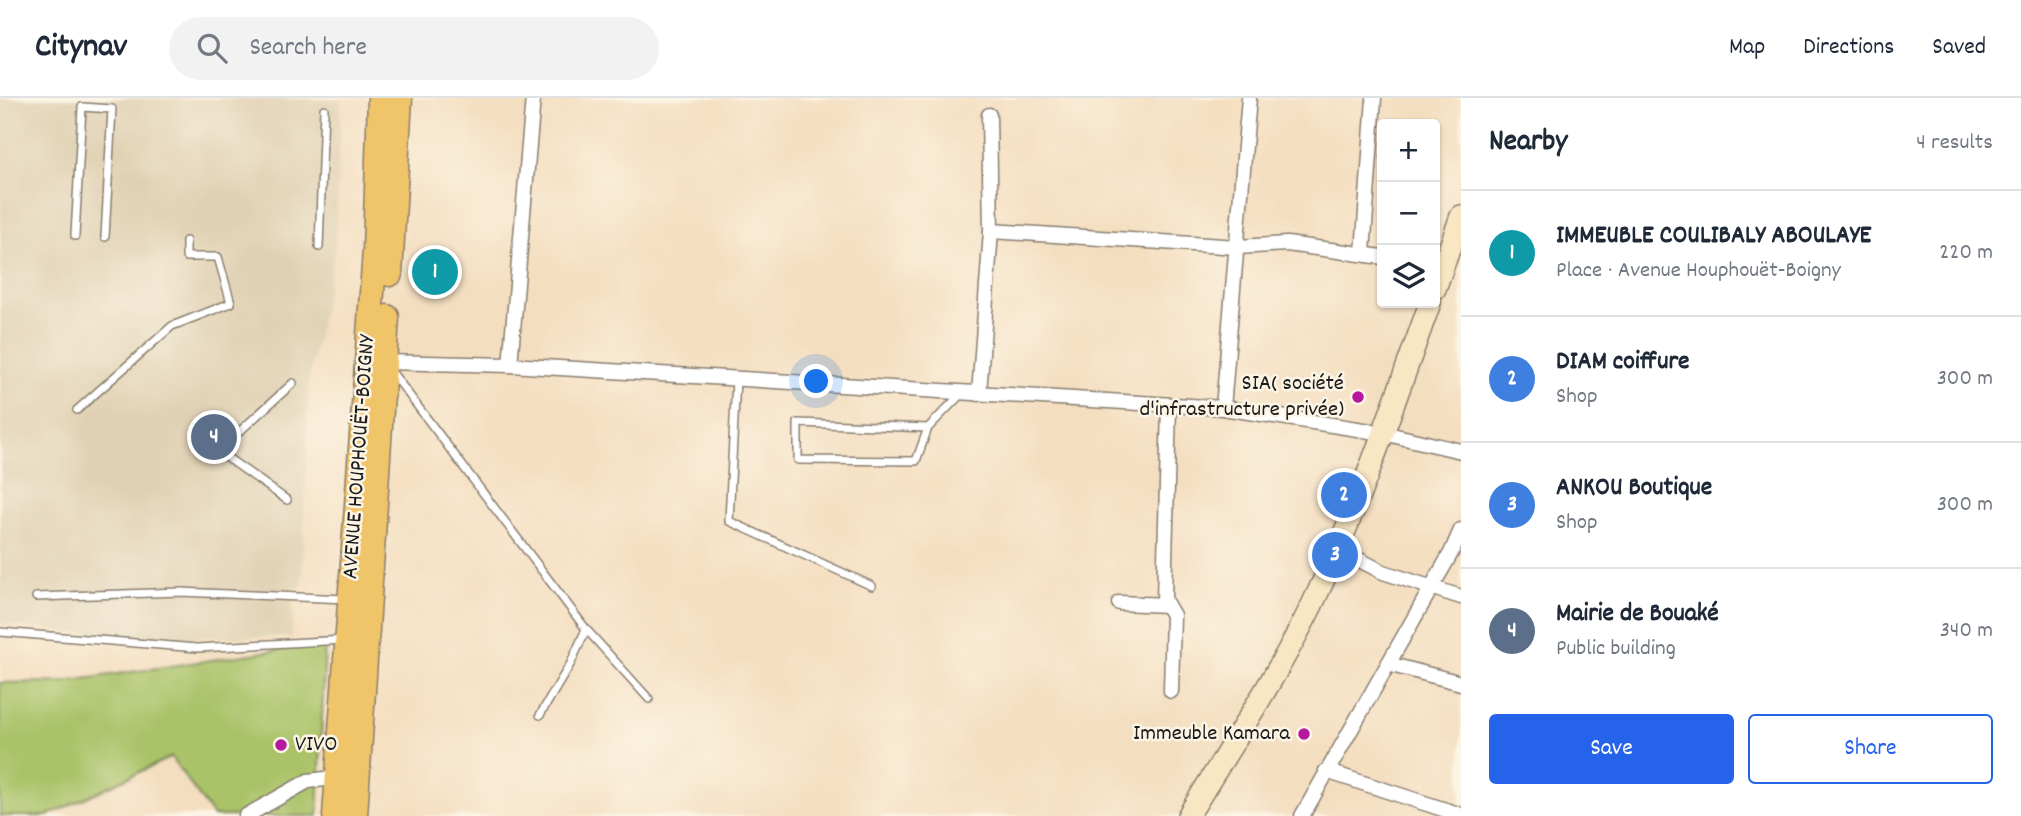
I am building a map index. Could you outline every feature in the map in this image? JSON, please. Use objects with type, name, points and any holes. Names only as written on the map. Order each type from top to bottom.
[{"type":"highway","name":"AVENUE HOUPHOUËT-BOIGNY","points":[[355,816],[348,778],[350,598],[375,250],[380,98]]},
{"type":"highway","name":"AVENUE HOUPHOUËT-BOIGNY","points":[[335,816],[348,778],[384,362],[400,98]]},
{"type":"main road","points":[[1440,269],[1461,216]]},
{"type":"main road","points":[[1188,816],[1278,668],[1338,550],[1428,308]]},
{"type":"street","points":[[510,365],[533,98]]},
{"type":"street","points":[[1223,408],[1249,98]]},
{"type":"street","points":[[1363,253],[1374,98]]},
{"type":"street","points":[[979,394],[991,231],[989,115]]},
{"type":"street","points":[[991,231],[1238,247],[1287,244],[1333,253],[1377,256]]},
{"type":"street","points":[[384,362],[510,365],[1223,408],[1383,433],[1461,451]]},
{"type":"street","points":[[1169,406],[1164,600],[1173,615],[1171,691]]},
{"type":"street","points":[[1302,816],[1461,530]]},
{"type":"street","points":[[1338,550],[1383,572],[1461,597]]},
{"type":"street","points":[[1119,603],[1167,606]]},
{"type":"street","points":[[1388,664],[1461,683]]},
{"type":"street","points":[[1326,771],[1461,815]]},
{"type":"street","points":[[246,816],[308,781],[348,778]]},
{"type":"lane","points":[[75,236],[82,107],[112,109],[105,237]]},
{"type":"lane","points":[[318,247],[324,108]]},
{"type":"lane","points":[[78,410],[172,326],[231,303],[218,257],[186,257],[186,241]]},
{"type":"lane","points":[[384,362],[586,629],[649,699]]},
{"type":"lane","points":[[736,379],[729,521],[872,586]]},
{"type":"lane","points":[[287,500],[218,451],[293,383]]},
{"type":"lane","points":[[928,428],[798,423],[798,460],[916,461],[928,428],[962,393]]},
{"type":"lane","points":[[36,597],[180,592],[350,598]]},
{"type":"lane","points":[[540,715],[571,663],[586,629]]},
{"type":"lane","points":[[0,632],[197,648],[349,640]]},
{"type":"shaded area","points":[[0,98],[341,100],[335,248],[309,379],[302,586],[293,589],[292,637],[118,637],[0,624]]},
{"type":"green space","points":[[325,643],[318,816],[213,816],[171,757],[47,816],[0,816],[0,683],[64,682]]},
{"type":"place","name":"IMMEUBLE COULIBALY ABOULAYE","points":[[435,272]]},
{"type":"place","name":"SIA( société d'infrastructure privée)","points":[[1358,397]]},
{"type":"place","name":"Mairie de Bouaké","points":[[214,437]]},
{"type":"place","name":"DIAM coiffure","points":[[1344,495]]},
{"type":"place","name":"ANKOU Boutique","points":[[1335,555]]},
{"type":"place","name":"Immeuble Kamara","points":[[1304,734]]},
{"type":"place","name":"VIVO","points":[[281,745]]}]
